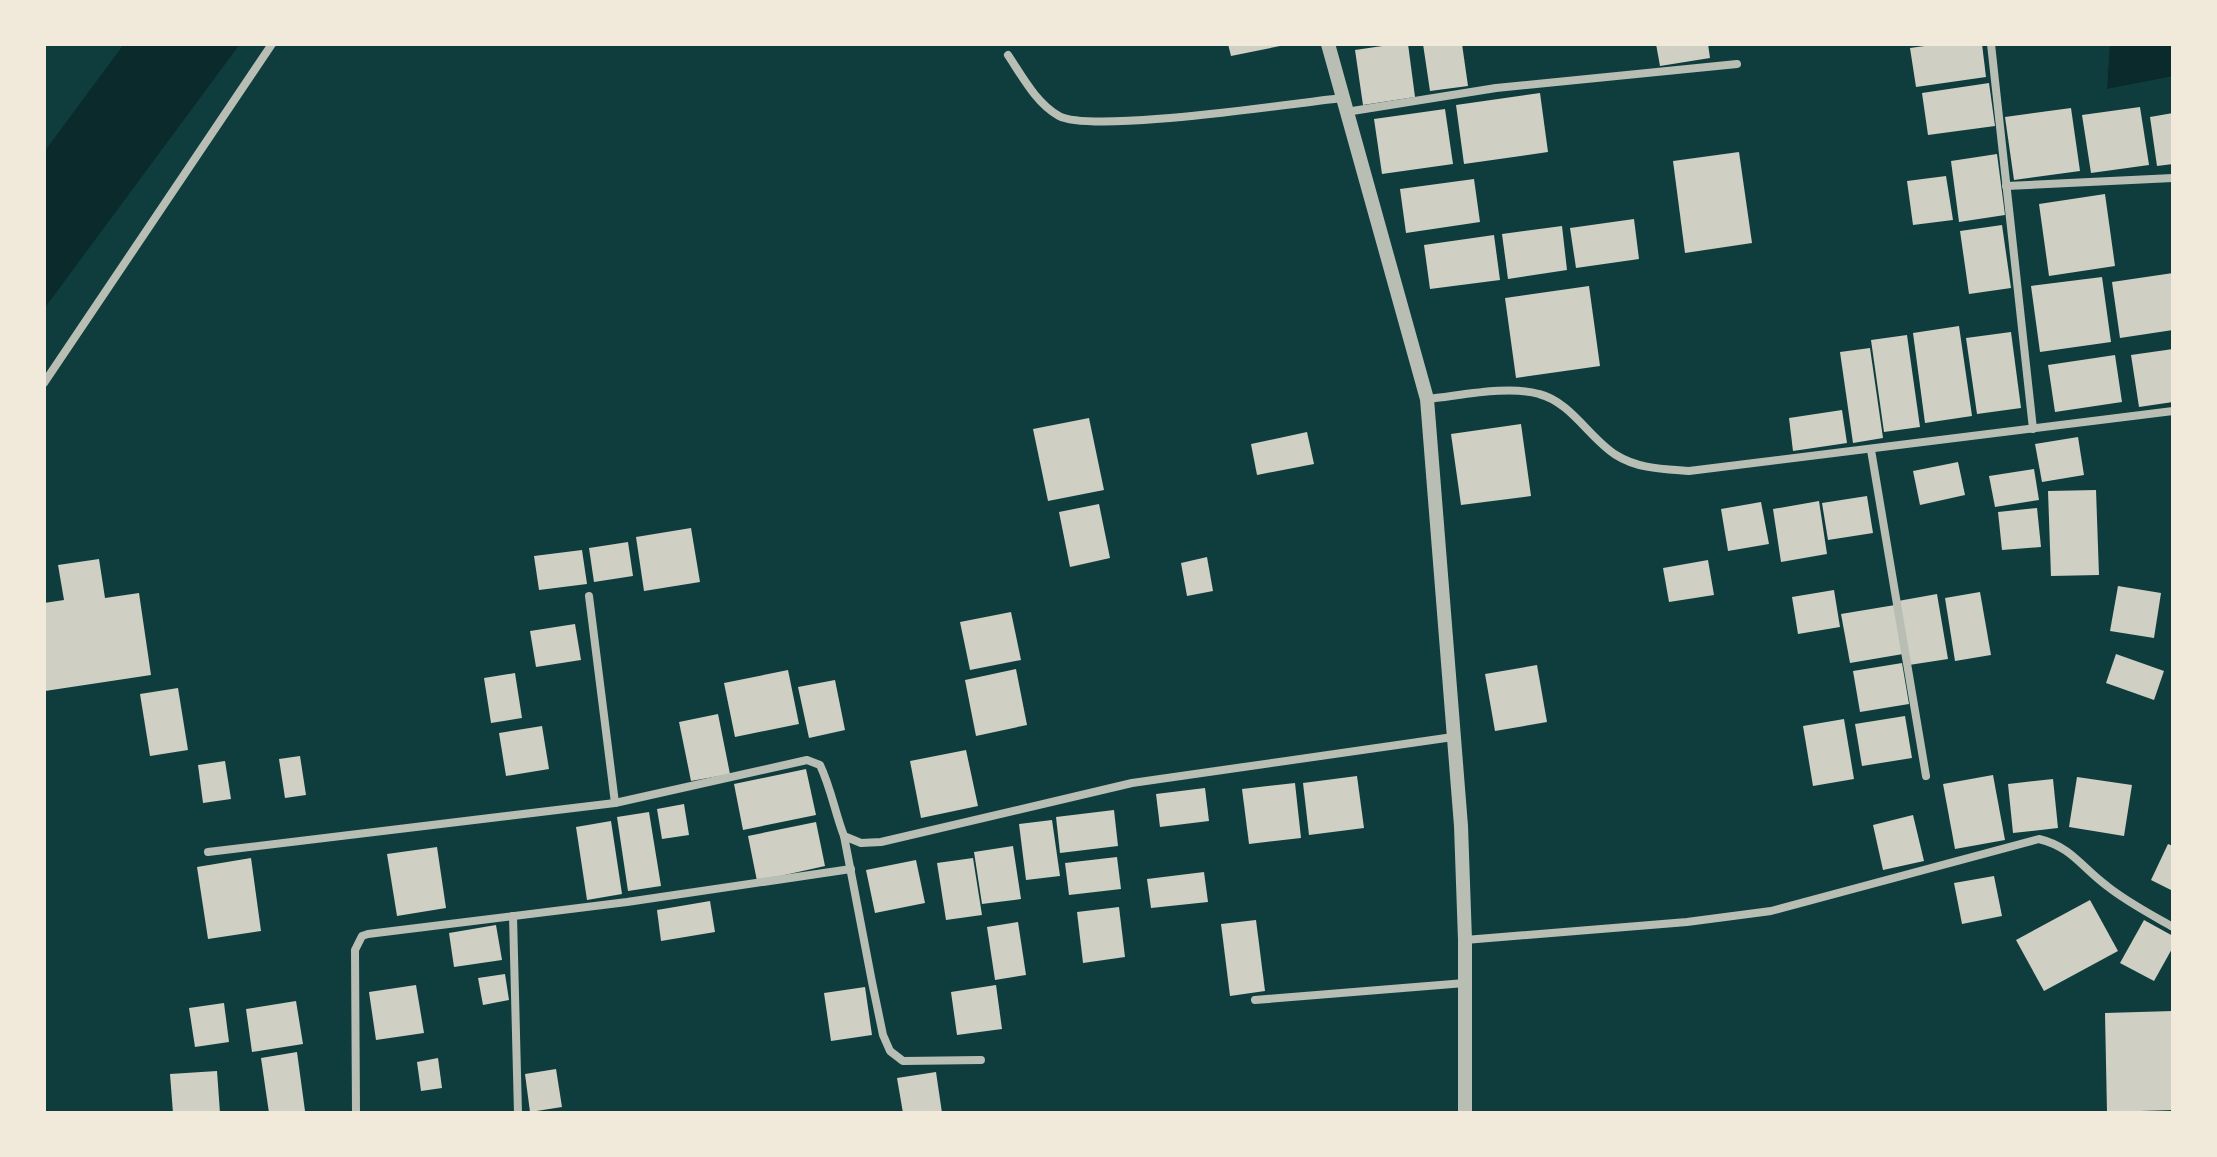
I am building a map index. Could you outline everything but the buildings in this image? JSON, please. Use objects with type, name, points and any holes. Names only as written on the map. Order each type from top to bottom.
[{"type":"street","points":[[44,383],[272,44]]},
{"type":"street","points":[[1328,44],[1427,399],[1461,826],[1465,940],[1465,1113]]},
{"type":"street","points":[[1991,44],[2033,429]]},
{"type":"street","points":[[1008,55],[1048,109],[1062,118],[1080,120],[1344,105],[1737,64]]},
{"type":"street","points":[[2006,186],[2173,178]]},
{"type":"street","points":[[1427,399],[1516,391],[1540,394],[1555,401],[1616,455],[1641,466],[1689,471],[2173,411]]},
{"type":"street","points":[[1871,450],[1926,776]]},
{"type":"street","points":[[589,596],[615,803]]},
{"type":"street","points":[[844,836],[861,843],[881,842],[1132,783],[1453,737]]},
{"type":"street","points":[[208,852],[615,803],[807,760],[820,765],[829,784],[844,836],[883,1035],[890,1051],[903,1061],[981,1060]]},
{"type":"street","points":[[1465,940],[1687,922],[1771,911],[2039,839],[2056,843],[2084,864],[2104,885],[2173,927]]},
{"type":"street","points":[[356,1113],[355,950],[362,936],[851,869]]},
{"type":"street","points":[[513,916],[518,1113]]},
{"type":"street","points":[[1255,1000],[1465,983]]},
{"type":"water","points":[[124,44],[240,44],[44,309],[44,152]]},
{"type":"water","points":[[2110,44],[2173,44],[2173,76],[2107,89]]}]
